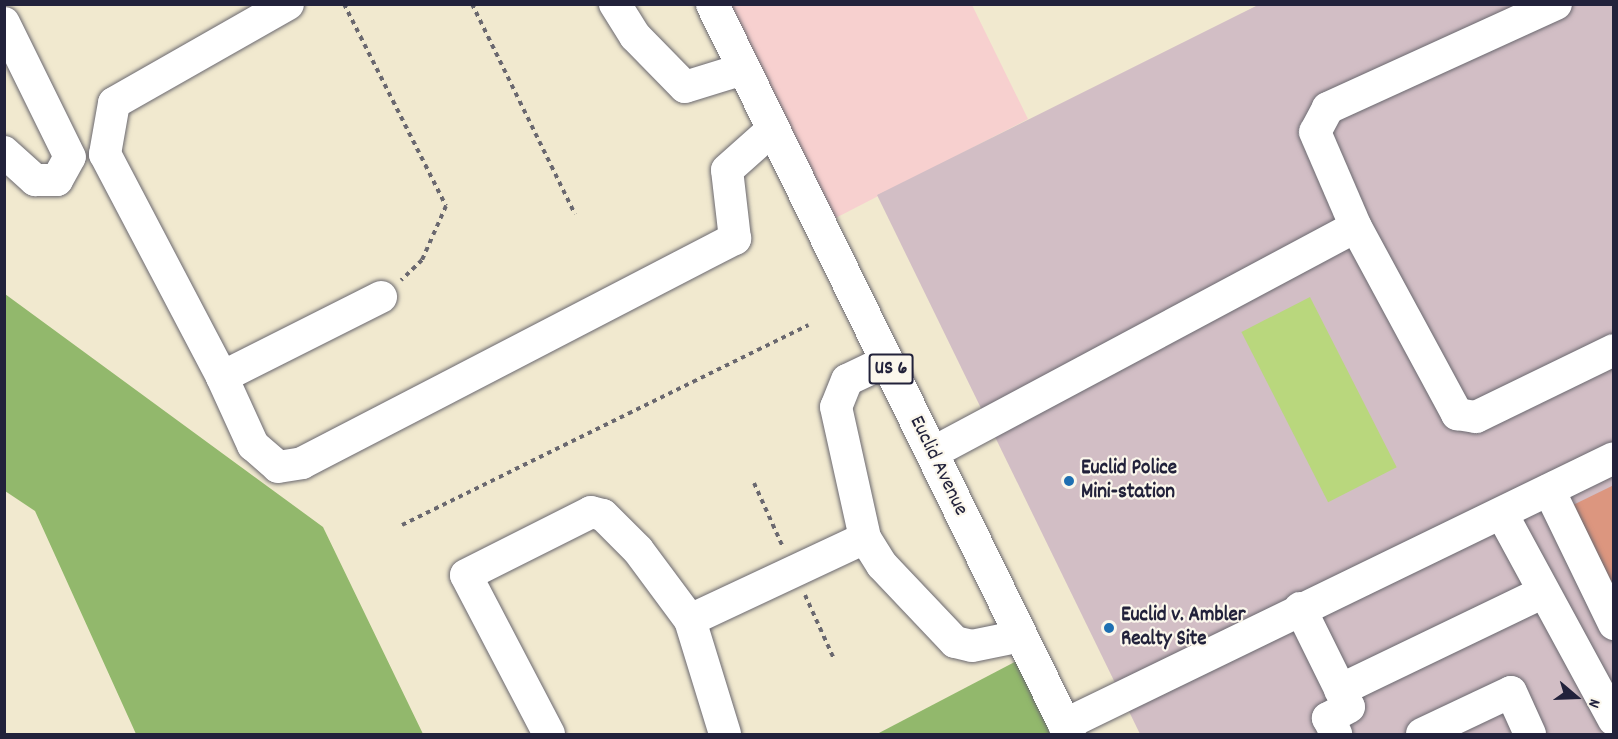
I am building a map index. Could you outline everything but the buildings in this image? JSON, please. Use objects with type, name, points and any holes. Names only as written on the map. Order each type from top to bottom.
[{"type":"main road","name":"Euclid Avenue","points":[[714,5],[743,69],[1067,730]]},
{"type":"lane","points":[[288,4],[114,103],[105,154],[222,377],[253,444],[278,467],[302,463],[735,239],[727,170],[773,129]]},
{"type":"lane","points":[[615,4],[635,36],[685,87],[743,69]]},
{"type":"lane","points":[[1557,4],[1328,108],[1315,132],[1356,227],[1458,414],[1476,417],[1614,350]]},
{"type":"lane","points":[[4,23],[70,157]]},
{"type":"lane","points":[[4,152],[35,180],[57,180],[70,157]]},
{"type":"lane","points":[[70,157],[105,154]]},
{"type":"lane","points":[[932,453],[1356,227]]},
{"type":"lane","points":[[222,377],[381,297]]},
{"type":"lane","points":[[887,361],[847,380],[836,407],[865,538],[882,565],[955,642],[972,646],[1021,636]]},
{"type":"lane","points":[[1067,730],[1300,608],[1502,514],[1614,458]]},
{"type":"lane","points":[[1549,490],[1614,624]]},
{"type":"lane","points":[[549,735],[466,575],[591,512],[603,514],[638,550],[690,620],[725,735]]},
{"type":"lane","points":[[1502,514],[1614,720]]},
{"type":"lane","points":[[690,620],[865,538]]},
{"type":"lane","points":[[1340,690],[1544,592]]},
{"type":"lane","points":[[1300,608],[1349,707],[1328,718],[1336,735]]},
{"type":"lane","points":[[1422,735],[1511,692],[1530,735]]},
{"type":"path","points":[[344,4],[446,206],[423,260],[381,297]]},
{"type":"path","points":[[472,4],[574,214]]},
{"type":"path","points":[[402,525],[808,324]]},
{"type":"shaded area","points":[[712,5],[972,5],[1028,119],[820,226]]},
{"type":"shaded area","points":[[1258,5],[1613,5],[1613,734],[1140,734],[877,195]]},
{"type":"green space","points":[[5,294],[323,527],[423,734],[136,734],[35,511],[5,491]]},
{"type":"green space","points":[[1310,297],[1397,467],[1328,502],[1241,332]]},
{"type":"green space","points":[[1030,654],[1069,734],[877,734]]},
{"type":"place","name":"Euclid Police Mini-station","points":[[1069,481]]},
{"type":"place","name":"Euclid v. Ambler Realty Site","points":[[1109,628]]}]
